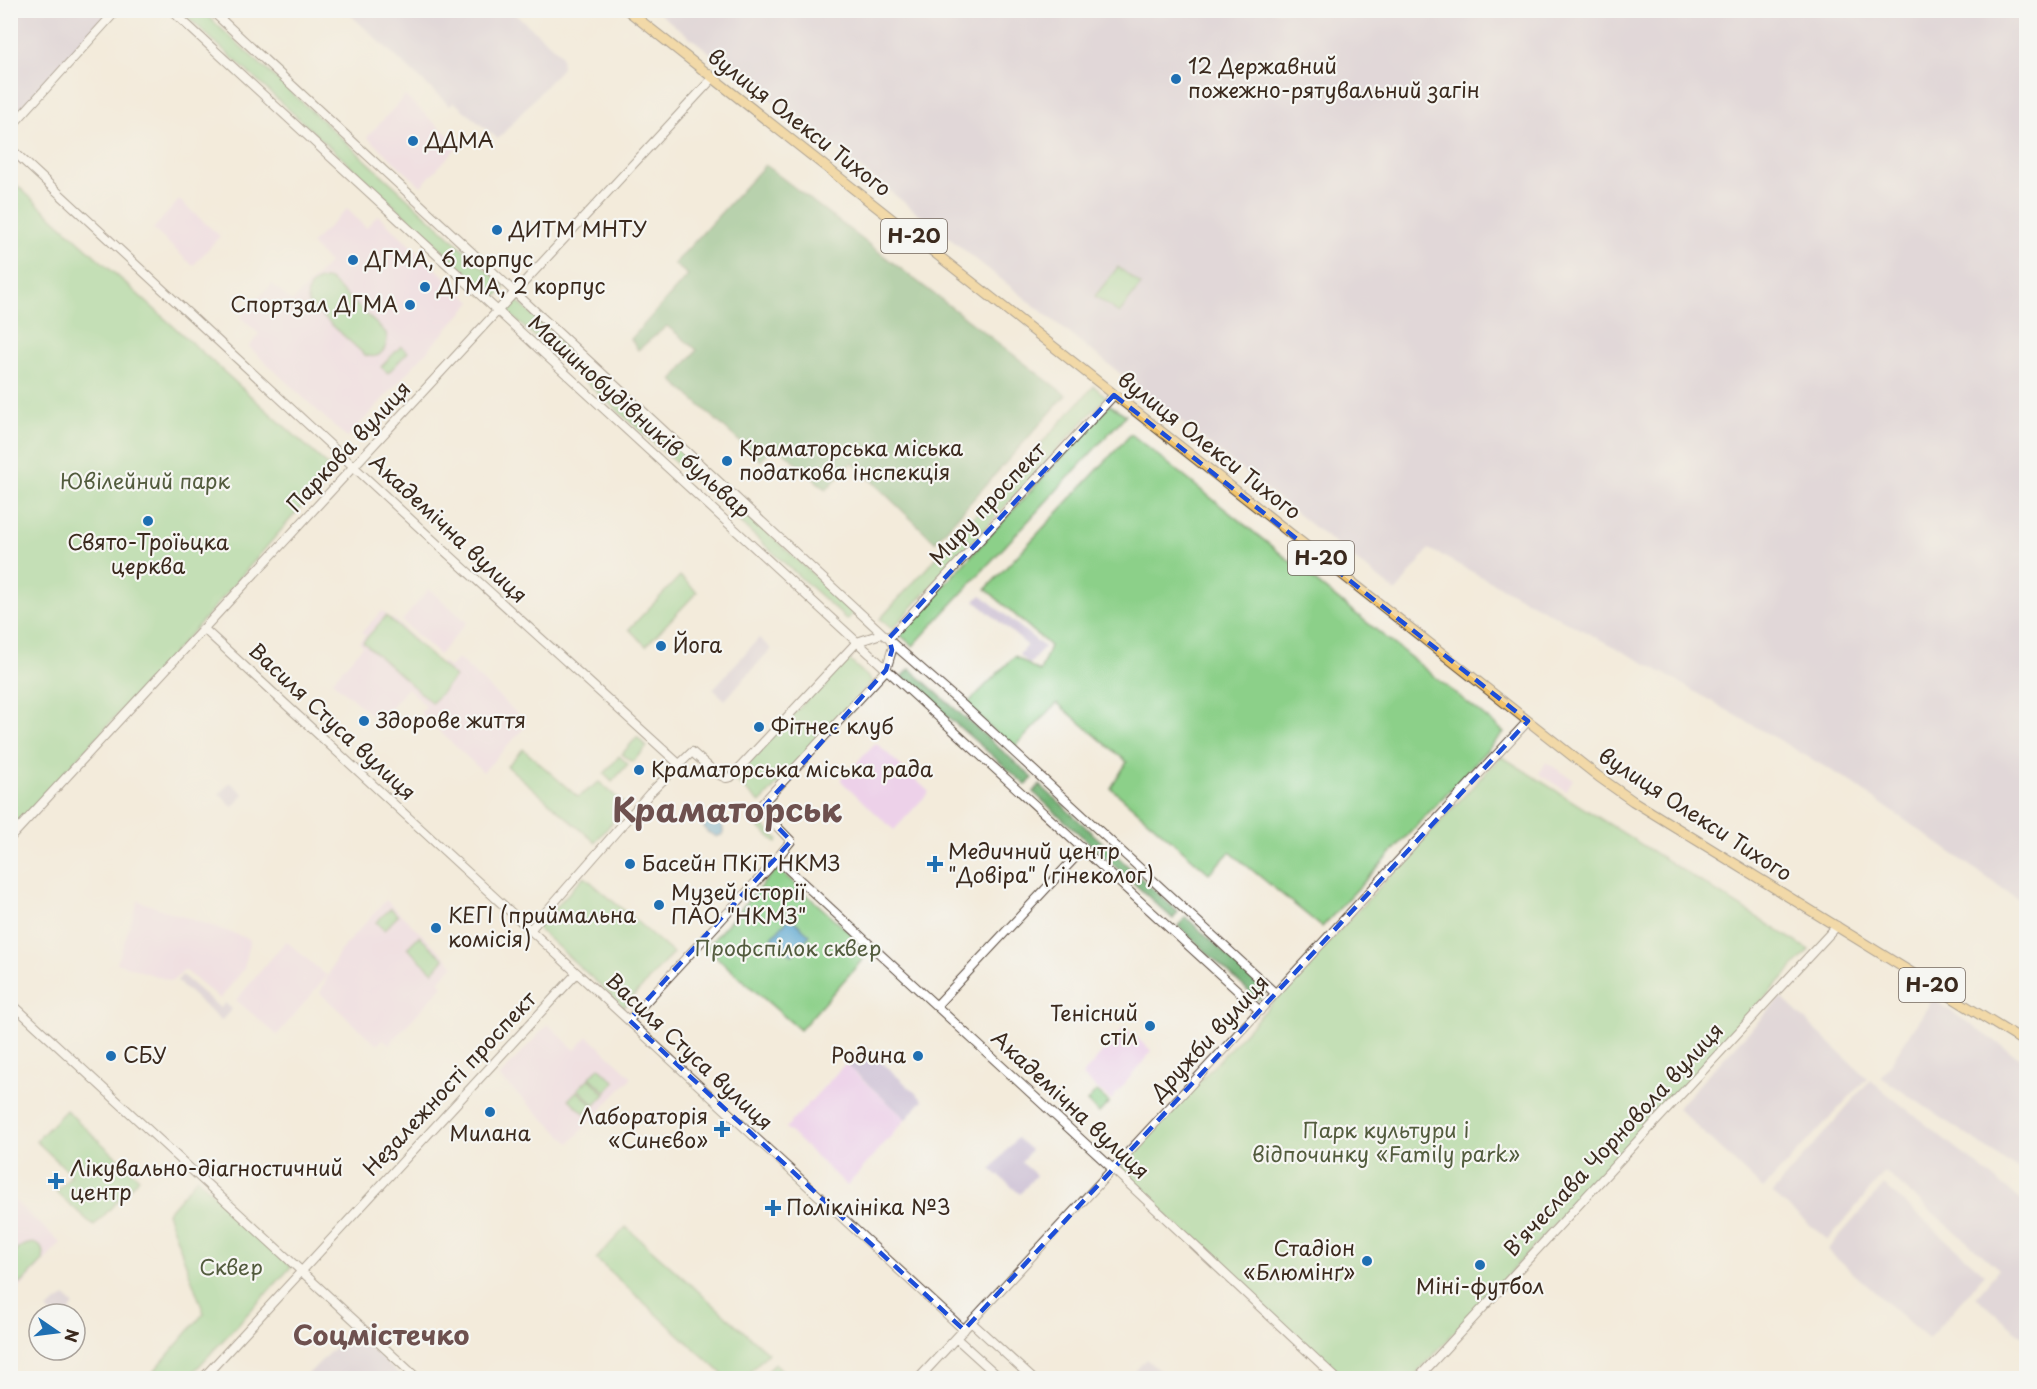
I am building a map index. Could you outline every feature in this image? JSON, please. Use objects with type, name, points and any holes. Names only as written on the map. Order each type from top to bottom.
[{"type":"main road","name":"вулиця Олекси Тихого","points":[[627,10],[1599,777],[1633,801],[2026,1043]]},
{"type":"street","points":[[10,128],[117,10]]},
{"type":"street","name":"Машинобудівників бульвар","points":[[171,10],[886,670],[1084,848],[1260,1011]]},
{"type":"street","name":"Машинобудівників бульвар","points":[[211,10],[887,640],[963,705],[1275,993]]},
{"type":"street","name":"Паркова вулиця","points":[[10,838],[355,468],[712,79]]},
{"type":"street","name":"Академічна вулиця","points":[[10,148],[679,764]]},
{"type":"street","name":"Миру проспект","points":[[628,1020],[768,869],[791,841],[761,810],[760,806],[886,670],[887,640],[1114,395]]},
{"type":"street","name":"Василя Стуса вулиця","points":[[204,629],[964,1330]]},
{"type":"street","points":[[887,640],[885,658],[872,656],[869,643],[887,640]]},
{"type":"street","name":"Миру проспект","points":[[679,764],[692,752],[717,774],[726,778],[731,777],[856,642],[887,640]]},
{"type":"street","name":"Дружби вулиця","points":[[919,1378],[1527,721]]},
{"type":"street","points":[[530,930],[650,793],[679,764]]},
{"type":"street","points":[[936,1006],[1084,848]]},
{"type":"street","name":"Академічна вулиця","points":[[777,859],[1336,1378]]},
{"type":"street","name":"В'ячеслава Чорновола вулиця","points":[[1418,1378],[1837,926]]},
{"type":"street","name":"Незалежності проспект","points":[[203,1378],[577,973]]},
{"type":"street","points":[[10,1002],[417,1378]]},
{"type":"street","points":[[971,1322],[1032,1378]]},
{"type":"street","points":[[956,1338],[1000,1378]]},
{"type":"highlighted area","points":[[1114,395],[1528,721],[964,1330],[629,1020],[791,841],[761,810],[886,670],[892,650],[889,638]]},
{"type":"shaded area","points":[[10,11],[110,11],[11,120]]},
{"type":"shaded area","points":[[346,11],[512,11],[561,54],[562,68],[498,139],[454,102],[450,106]]},
{"type":"shaded area","points":[[656,11],[2026,11],[2026,905],[1846,779],[1654,668],[1429,549],[1396,592],[877,181]]},
{"type":"shaded area","name":"ДДМА","points":[[405,96],[459,145],[421,186],[367,137]]},
{"type":"shaded area","points":[[179,200],[220,236],[193,266],[153,229]]},
{"type":"shaded area","points":[[347,209],[366,228],[378,215],[472,302],[347,438],[249,347],[259,334],[240,317],[272,284],[292,302],[329,263],[311,244]]},
{"type":"shaded area","points":[[429,589],[467,622],[439,655],[402,621]]},
{"type":"shaded area","points":[[981,595],[1044,647],[1030,664],[1019,655],[1027,645],[975,601]]},
{"type":"shaded area","points":[[382,611],[392,620],[394,619],[440,664],[443,662],[449,668],[458,658],[528,724],[483,772],[420,713],[426,706],[408,688],[379,722],[332,681],[363,646],[359,642],[365,635],[362,632]]},
{"type":"shaded area","points":[[759,638],[771,649],[725,700],[713,689]]},
{"type":"shaded area","points":[[876,743],[929,792],[894,830],[840,780]]},
{"type":"shaded area","points":[[1546,762],[1573,779],[1566,791],[1539,774]]},
{"type":"shaded area","points":[[230,782],[244,794],[233,807],[219,794]]},
{"type":"shaded area","points":[[386,900],[454,965],[439,981],[443,986],[389,1044],[383,1039],[377,1045],[320,993],[339,952]]},
{"type":"shaded area","points":[[138,901],[250,939],[244,969],[220,999],[185,970],[171,981],[117,963]]},
{"type":"shaded area","points":[[286,941],[327,976],[277,1035],[236,1000]]},
{"type":"shaded area","points":[[182,975],[220,1008],[225,1003],[232,1009],[221,1021],[177,981]]},
{"type":"shaded area","points":[[1781,997],[1867,1078],[1763,1189],[1677,1108]]},
{"type":"shaded area","points":[[1933,999],[2026,1062],[2026,1175],[1881,1077]]},
{"type":"shaded area","points":[[548,1024],[575,1050],[588,1036],[632,1077],[570,1143],[499,1077]]},
{"type":"shaded area","points":[[1124,1027],[1152,1051],[1111,1100],[1082,1076]]},
{"type":"shaded area","points":[[864,1046],[923,1100],[906,1119],[847,1065]]},
{"type":"shaded area","points":[[845,1064],[906,1119],[847,1186],[786,1128]]},
{"type":"shaded area","points":[[1870,1080],[2026,1204],[2026,1339],[1976,1297],[1999,1269],[1885,1172],[1828,1240],[1772,1193]]},
{"type":"shaded area","points":[[1017,1138],[1031,1150],[1021,1162],[1036,1175],[1020,1194],[991,1169]]},
{"type":"shaded area","points":[[1884,1185],[1985,1274],[1928,1339],[1827,1250]]},
{"type":"shaded area","points":[[10,1197],[61,1243],[11,1298],[10,1298]]},
{"type":"shaded area","points":[[66,1296],[71,1302],[57,1302]]},
{"type":"shaded area","points":[[352,1330],[393,1369],[403,1378],[304,1378]]},
{"type":"shaded area","points":[[1146,1359],[1168,1378],[1129,1378]]},
{"type":"green space","points":[[181,11],[202,11],[505,287],[495,298]]},
{"type":"green space","points":[[765,165],[1066,395],[935,542],[852,462],[826,490],[775,444],[761,461],[672,380],[697,350],[667,326],[638,350],[631,339],[688,275],[674,264]]},
{"type":"green space","name":"Ювілейний парк","points":[[11,180],[333,470],[206,617],[11,832]]},
{"type":"green space","points":[[1118,267],[1141,285],[1119,313],[1095,296]]},
{"type":"green space","points":[[325,279],[330,280],[386,333],[383,352],[375,356],[365,355],[309,304],[308,290],[312,284]]},
{"type":"green space","points":[[515,299],[739,503],[731,512],[505,310]]},
{"type":"green space","points":[[401,346],[408,352],[388,373],[381,367]]},
{"type":"green space","points":[[1094,386],[1106,397],[892,629],[880,619]]},
{"type":"green space","points":[[1110,405],[1126,415],[913,646],[899,634]]},
{"type":"green space","points":[[1131,434],[1504,732],[1322,927],[1230,852],[1209,873],[1111,788],[1127,762],[1057,703],[1013,749],[966,705],[1015,656],[1040,672],[1050,646],[986,589]]},
{"type":"green space","points":[[742,509],[854,612],[847,620],[734,517]]},
{"type":"green space","points":[[680,576],[697,592],[646,646],[629,629]]},
{"type":"green space","points":[[386,616],[455,677],[432,703],[363,642]]},
{"type":"green space","points":[[846,657],[872,681],[760,803],[734,779]]},
{"type":"green space","points":[[910,669],[1033,778],[1026,785],[902,677]]},
{"type":"green space","points":[[637,737],[647,747],[632,762],[622,754]]},
{"type":"green space","points":[[523,749],[578,797],[599,782],[627,806],[595,842],[507,766]]},
{"type":"green space","points":[[619,756],[628,764],[612,782],[604,774]]},
{"type":"green space","name":"Парк культури і відпочинку «Family park»","points":[[1501,756],[1809,950],[1412,1378],[1341,1378],[1122,1174],[1122,1165]]},
{"type":"green space","points":[[1040,785],[1178,912],[1173,919],[1033,792]]},
{"type":"green space","points":[[754,817],[778,839],[777,843],[751,821]]},
{"type":"green space","name":"Профспілок сквер","points":[[777,868],[870,951],[800,1030],[706,948]]},
{"type":"green space","points":[[584,876],[673,953],[624,1007],[537,928]]},
{"type":"green space","points":[[391,908],[398,916],[384,930],[376,922]]},
{"type":"green space","points":[[1186,917],[1266,992],[1258,1000],[1178,926]]},
{"type":"green space","points":[[419,936],[444,959],[433,972],[407,948]]},
{"type":"green space","points":[[599,1067],[615,1082],[606,1092],[590,1077]]},
{"type":"green space","points":[[589,1078],[605,1094],[595,1105],[578,1089]]},
{"type":"green space","points":[[577,1091],[593,1105],[585,1114],[569,1099]]},
{"type":"green space","points":[[1096,1091],[1109,1102],[1099,1113],[1087,1102]]},
{"type":"green space","points":[[66,1110],[139,1178],[94,1226],[56,1192],[71,1176],[36,1141]]},
{"type":"green space","name":"Сквер","points":[[197,1178],[291,1267],[188,1378],[148,1378],[204,1313],[167,1213]]},
{"type":"green space","points":[[626,1227],[768,1353],[744,1378],[727,1378],[596,1259]]},
{"type":"green space","points":[[33,1243],[40,1246],[44,1252],[43,1261],[21,1284],[11,1282],[11,1261],[15,1252]]},
{"type":"green space","points":[[775,1364],[791,1378],[761,1378]]},
{"type":"water","points":[[705,816],[718,821],[723,834],[717,837],[707,832],[702,823]]},
{"type":"water","points":[[790,917],[810,935],[792,955],[772,937]]},
{"type":"place","name":"12 Державний пожежно-рятувальний загін","points":[[1176,79]]},
{"type":"place","name":"ДДМА","points":[[413,141]]},
{"type":"place","name":"ДИТМ МНТУ","points":[[497,230]]},
{"type":"place","name":"ДГМА, 6 корпус","points":[[353,260]]},
{"type":"place","name":"ДГМА, 2 корпус","points":[[425,287]]},
{"type":"place","name":"Спортзал ДГМА","points":[[410,305]]},
{"type":"place","name":"Краматорська міська податкова інспекція","points":[[727,461]]},
{"type":"place","name":"Свято-Троїьцка церква","points":[[148,521]]},
{"type":"place","name":"Йога","points":[[661,646]]},
{"type":"place","name":"Здорове життя","points":[[364,721]]},
{"type":"place","name":"Фітнес клуб","points":[[759,727]]},
{"type":"place","name":"Краматорська міська рада","points":[[639,770]]},
{"type":"place","name":"Басейн ПКіТ НКМЗ","points":[[630,864]]},
{"type":"place","name":"Медичний центр \"Довіра\" (гінеколог)","points":[[935,864]]},
{"type":"place","name":"Музей історії ПАО \"НКМЗ\"","points":[[659,905]]},
{"type":"place","name":"КЕГІ (приймальна комісія)","points":[[436,928]]},
{"type":"place","name":"Тенісний стіл","points":[[1150,1026]]},
{"type":"place","name":"СБУ","points":[[111,1056]]},
{"type":"place","name":"Родина","points":[[918,1056]]},
{"type":"place","name":"Милана","points":[[490,1112]]},
{"type":"place","name":"Лабораторія «Синєво»","points":[[722,1129]]},
{"type":"place","name":"Лікувально-діагностичний центр","points":[[56,1181]]},
{"type":"place","name":"Поліклініка №3","points":[[773,1208]]},
{"type":"place","name":"Стадіон «Блюмінґ»","points":[[1367,1261]]},
{"type":"place","name":"Міні-футбол","points":[[1480,1265]]},
{"type":"district","name":"Краматорськ","points":[[727,810]]},
{"type":"district","name":"Соцмістечко","points":[[381,1336]]}]
